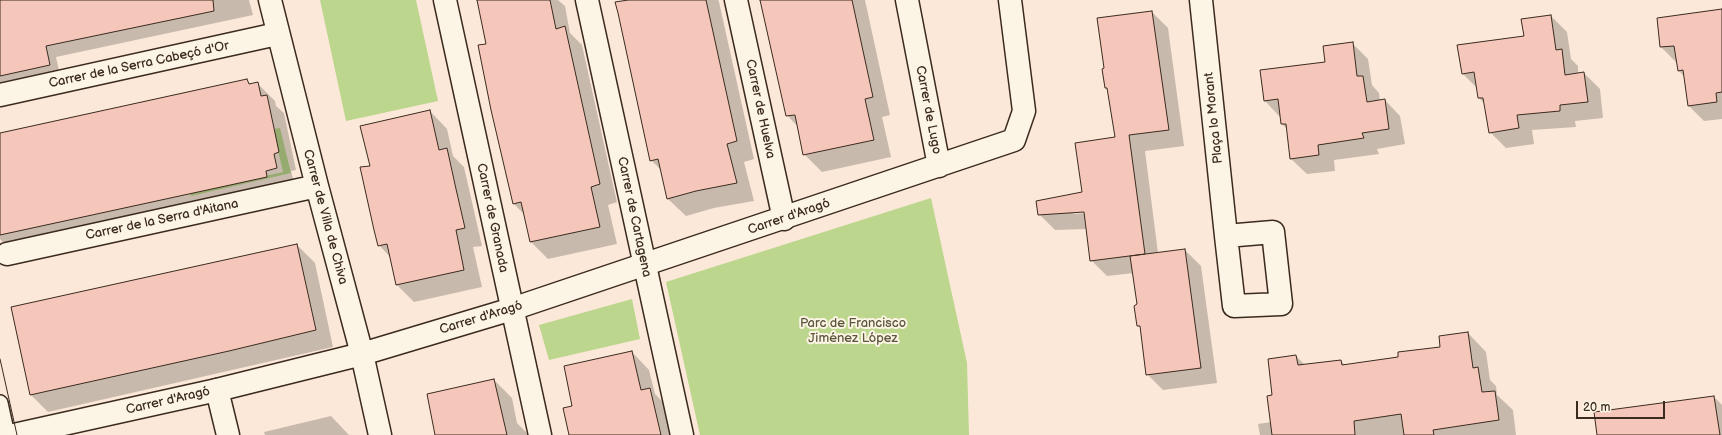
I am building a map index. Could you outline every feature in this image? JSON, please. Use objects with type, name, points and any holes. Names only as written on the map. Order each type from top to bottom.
[{"type":"street","name":"Carrer de Villa de Chiva","points":[[270,0],[277,34],[316,186],[362,354],[380,435]]},
{"type":"street","name":"Carrer de Granada","points":[[445,0],[540,435]]},
{"type":"street","name":"Carrer de Cartagena","points":[[587,0],[682,435]]},
{"type":"street","name":"Carrer de Huelva","points":[[736,0],[784,219]]},
{"type":"street","name":"Carrer de Lugo","points":[[907,0],[939,166],[1014,140],[1024,111],[1010,0]]},
{"type":"street","name":"Plaça lo Morant","points":[[1201,0],[1226,236]]},
{"type":"street","name":"Carrer de la Serra Cabeçó d'Or","points":[[0,95],[277,34]]},
{"type":"street","name":"Carrer d'Aragó","points":[[14,435],[218,390],[362,354],[512,309],[939,166]]},
{"type":"street","name":"Carrer de la Serra d'Aitana","points":[[7,254],[316,186]]},
{"type":"street","points":[[218,390],[228,435]]},
{"type":"lane","points":[[0,403],[7,435]]},
{"type":"green space","points":[[320,0],[416,0],[438,101],[346,121]]},
{"type":"green space","points":[[280,128],[291,173],[191,196],[190,193],[283,172],[273,129]]},
{"type":"green space","name":"Parc de Francisco Jiménez López","points":[[931,198],[967,363],[969,435],[700,435],[666,282]]},
{"type":"green space","points":[[632,299],[640,339],[549,360],[539,325]]},
{"type":"building","points":[[0,0],[213,0],[214,11],[46,46],[50,65],[0,76]]},
{"type":"building","points":[[477,0],[550,0],[556,29],[565,26],[600,184],[591,187],[600,227],[530,242],[521,202],[513,204],[491,110],[478,45],[486,44]]},
{"type":"building","points":[[628,0],[706,0],[737,141],[727,144],[737,183],[696,191],[667,199],[658,159],[650,161],[615,2]]},
{"type":"building","points":[[760,0],[852,0],[873,97],[865,99],[874,140],[803,155],[795,115],[786,116]]},
{"type":"building","points":[[1722,9],[1722,92],[1716,93],[1717,102],[1688,106],[1683,70],[1678,71],[1674,46],[1660,47],[1657,18]]},
{"type":"building","points":[[1152,11],[1169,130],[1129,135],[1145,254],[1090,261],[1084,212],[1038,215],[1036,201],[1082,192],[1075,143],[1115,137],[1107,88],[1105,88],[1102,69],[1104,68],[1097,18]]},
{"type":"building","points":[[1551,15],[1556,50],[1562,49],[1565,75],[1584,72],[1588,102],[1560,105],[1560,111],[1517,115],[1519,128],[1489,133],[1483,98],[1478,98],[1474,72],[1462,74],[1457,45],[1524,36],[1521,19]]},
{"type":"building","points":[[1353,42],[1357,76],[1363,76],[1367,102],[1385,99],[1389,129],[1362,133],[1364,138],[1318,145],[1319,155],[1290,159],[1286,124],[1281,124],[1278,99],[1264,101],[1260,70],[1325,62],[1323,46]]},
{"type":"building","points":[[247,79],[249,84],[258,82],[261,96],[267,95],[279,152],[274,154],[277,168],[266,171],[267,177],[0,235],[0,133]]},
{"type":"building","points":[[430,110],[439,150],[447,148],[465,228],[456,230],[464,270],[396,285],[387,244],[378,246],[374,230],[360,167],[370,166],[360,126]]},
{"type":"building","points":[[297,244],[316,330],[30,395],[11,307]]},
{"type":"building","points":[[1185,249],[1201,368],[1146,375],[1140,326],[1137,326],[1134,306],[1137,304],[1130,256]]},
{"type":"building","points":[[1468,332],[1473,368],[1478,367],[1482,392],[1495,391],[1499,420],[1433,430],[1434,435],[1404,435],[1401,414],[1354,421],[1355,435],[1272,435],[1267,396],[1272,395],[1268,359],[1296,355],[1298,365],[1341,360],[1342,365],[1398,357],[1398,352],[1440,347],[1439,336]]},
{"type":"building","points":[[632,351],[641,390],[650,388],[661,435],[569,435],[563,408],[572,406],[564,366]]},
{"type":"building","points":[[494,379],[507,435],[435,435],[427,394]]},
{"type":"building","points":[[1714,396],[1720,435],[1597,435],[1594,412]]},
{"type":"tram line","points":[[0,359],[17,435]]}]
